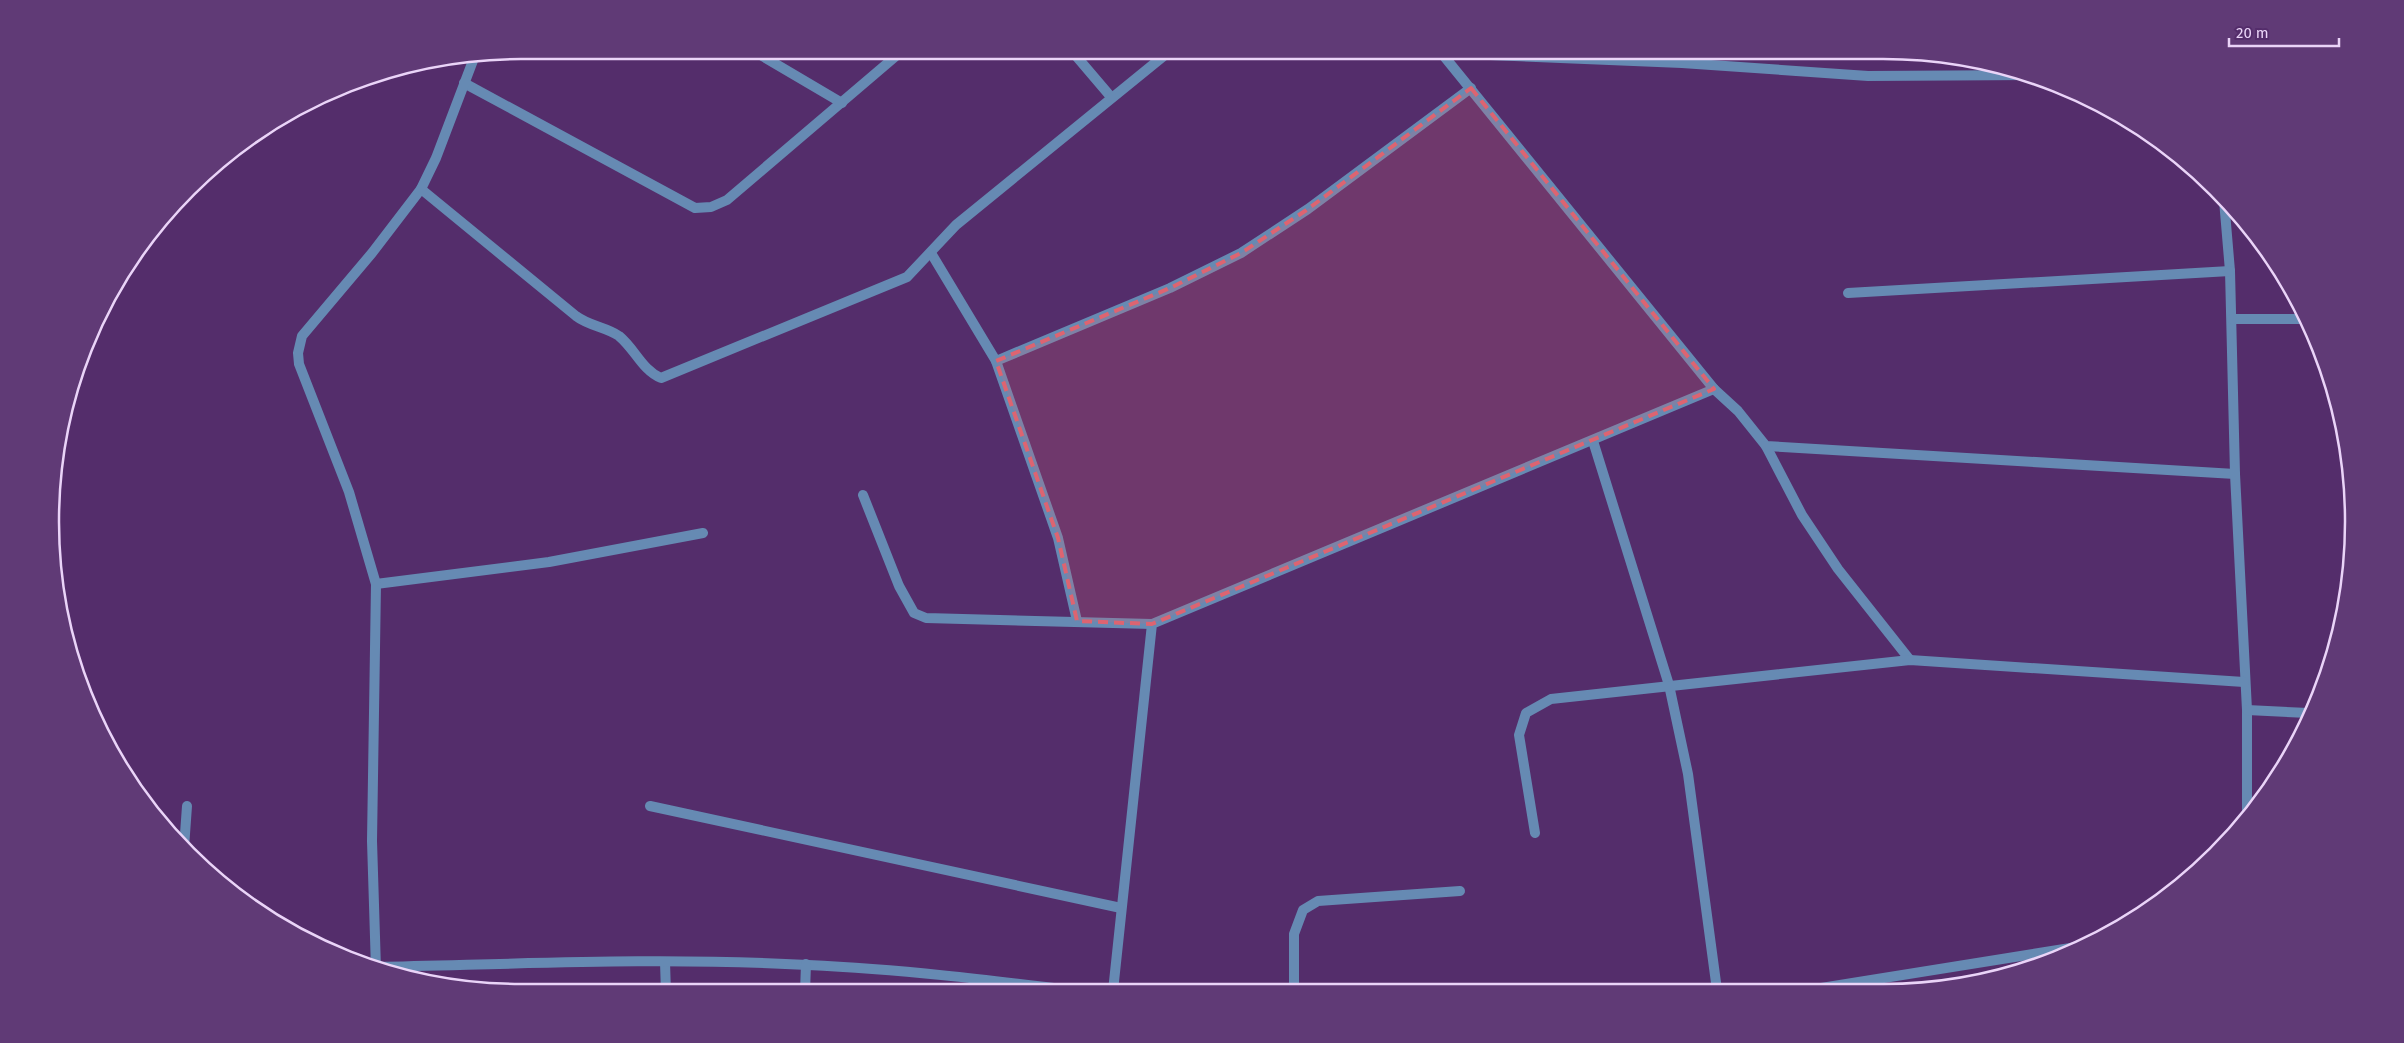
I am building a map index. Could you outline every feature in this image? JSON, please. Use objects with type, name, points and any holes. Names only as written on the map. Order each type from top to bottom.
[{"type":"street","points":[[767,59],[842,103]]},
{"type":"street","points":[[464,84],[695,208],[711,207],[727,200],[893,59]]},
{"type":"street","points":[[1079,59],[1111,97]]},
{"type":"street","points":[[421,189],[581,320],[619,337],[651,374],[661,378],[907,277],[956,225],[1160,59]]},
{"type":"street","points":[[1447,59],[1714,389],[1738,411],[1766,446],[1802,515],[1838,569],[1910,660]]},
{"type":"street","points":[[1594,59],[1868,76],[2003,75]]},
{"type":"street","points":[[376,961],[372,841],[376,584],[349,492],[298,364],[298,353],[302,336],[372,253],[421,189],[436,158],[473,62]]},
{"type":"street","points":[[996,361],[1170,288],[1241,253],[1308,209],[1471,88]]},
{"type":"street","points":[[2225,210],[2230,271],[2235,474],[2244,682],[2247,710],[2247,807]]},
{"type":"street","points":[[930,252],[996,361],[1058,538],[1077,621]]},
{"type":"street","points":[[1848,293],[2230,271]]},
{"type":"street","points":[[2232,319],[2299,319]]},
{"type":"street","points":[[863,495],[899,586],[914,613],[926,618],[1152,624],[1714,389]]},
{"type":"street","points":[[1593,441],[1669,685],[1688,774],[1716,984]]},
{"type":"street","points":[[1766,446],[2235,474]]},
{"type":"street","points":[[376,584],[549,562],[704,533]]},
{"type":"street","points":[[1114,984],[1152,624]]},
{"type":"street","points":[[1536,833],[1519,735],[1526,713],[1551,699],[1910,660],[2244,682]]},
{"type":"street","points":[[2247,710],[2304,713]]},
{"type":"street","points":[[185,839],[187,806]]},
{"type":"street","points":[[650,806],[1121,908]]},
{"type":"street","points":[[1294,984],[1294,934],[1303,910],[1318,901],[1460,892]]},
{"type":"street","points":[[1846,984],[2058,950]]},
{"type":"street","points":[[665,962],[666,984]]},
{"type":"street","points":[[400,967],[665,962],[806,964],[930,972],[1024,984]]},
{"type":"street","points":[[805,984],[806,964]]},
{"type":"highlighted area","points":[[1471,88],[1714,389],[1152,624],[1077,621],[1058,538],[996,361],[1170,288],[1241,253],[1308,209]]}]
